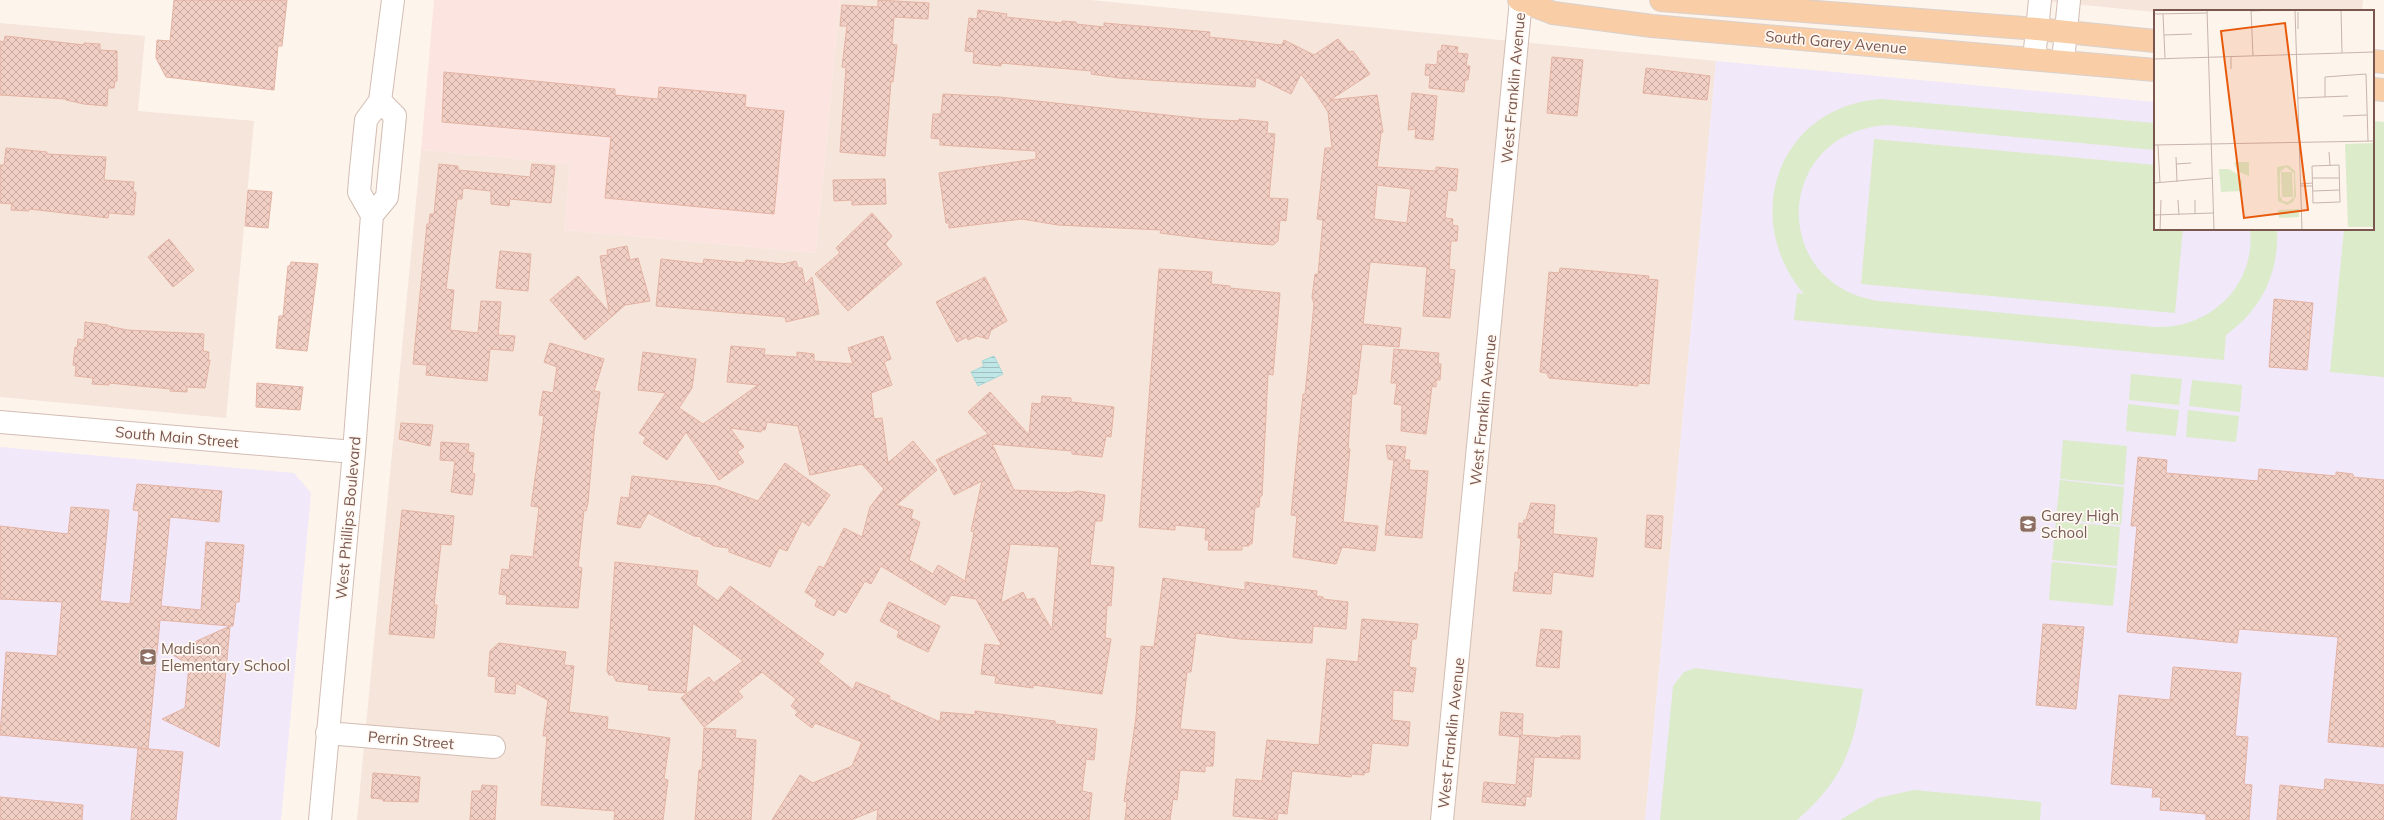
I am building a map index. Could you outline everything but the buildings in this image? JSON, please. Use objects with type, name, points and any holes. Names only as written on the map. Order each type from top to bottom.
[{"type":"main road","name":"South Garey Avenue","points":[[1521,0],[1553,14],[1652,26],[2154,70]]},
{"type":"main road","name":"South Garey Avenue","points":[[1661,0],[2037,29],[2154,41]]},
{"type":"main road","points":[[2374,61],[2384,62]]},
{"type":"main road","points":[[2374,89],[2384,90]]},
{"type":"street","points":[[380,101],[395,116],[387,197],[372,215],[359,192],[366,120],[380,101],[393,0]]},
{"type":"street","name":"West Franklin Avenue","points":[[1442,820],[1521,0]]},
{"type":"street","points":[[2034,59],[2040,0]]},
{"type":"street","points":[[2062,62],[2069,0]]},
{"type":"street","name":"West Phillips Boulevard","points":[[320,820],[354,452],[372,215]]},
{"type":"street","name":"South Main Street","points":[[0,422],[354,452]]},
{"type":"street","name":"Perrin Street","points":[[327,733],[494,747]]},
{"type":"shaded area","points":[[434,0],[840,0],[816,253],[564,230],[570,164],[421,150]]},
{"type":"shaded area","points":[[840,0],[1090,0],[1716,61],[1645,820],[357,820],[421,150],[570,164],[564,230],[816,253]]},
{"type":"shaded area","points":[[2032,0],[2363,0],[2362,10],[2154,10],[2154,12]]},
{"type":"shaded area","points":[[0,23],[145,36],[138,111],[254,121],[226,418],[0,397]]},
{"type":"shaded area","name":"Garey High School","points":[[1716,61],[2154,102],[2154,230],[2374,230],[2384,123],[2384,820],[1645,820]]},
{"type":"shaded area","name":"Madison Elementary School","points":[[0,447],[294,473],[311,493],[281,820],[0,820]]},
{"type":"green space","points":[[1881,99],[2154,123],[2154,150],[1888,125],[1851,134],[1823,152],[1806,179],[1799,208],[1803,239],[1817,267],[1842,289],[1878,301],[2155,327],[2175,326],[2194,321],[2211,312],[2225,300],[2237,286],[2245,269],[2250,250],[2250,230],[2277,230],[2275,260],[2266,289],[2249,314],[2239,325],[2226,335],[2224,360],[1794,320],[1797,293],[1804,294],[1784,264],[1774,232],[1773,201],[1780,171],[1795,144],[1817,122],[1846,106]]},
{"type":"green space","points":[[2374,121],[2384,122],[2384,377],[2330,372],[2344,230],[2374,230]]},
{"type":"green space","points":[[1874,139],[2154,165],[2154,230],[2183,230],[2175,313],[1861,284]]},
{"type":"green space","points":[[2131,374],[2182,379],[2179,405],[2129,400]]},
{"type":"green space","points":[[2192,380],[2242,385],[2240,412],[2189,406]]},
{"type":"green space","points":[[2128,404],[2179,410],[2176,436],[2126,431]]},
{"type":"green space","points":[[2188,410],[2239,416],[2236,442],[2186,437]]},
{"type":"green space","points":[[2063,440],[2127,446],[2124,485],[2060,479]]},
{"type":"green space","points":[[2060,480],[2124,487],[2121,525],[2056,519]]},
{"type":"green space","points":[[2056,521],[2120,527],[2117,566],[2052,560]]},
{"type":"green space","points":[[2052,562],[2117,568],[2113,606],[2049,600]]},
{"type":"green space","points":[[1695,668],[1863,689],[1855,729],[1844,762],[1826,791],[1797,820],[1660,820],[1673,686],[1684,672]]},
{"type":"green space","points":[[1914,790],[2041,802],[2040,820],[1840,820],[1878,798]]},
{"type":"water","points":[[994,356],[1003,374],[978,386],[971,372],[984,366],[982,361]]},
{"type":"place","name":"Garey High School","points":[[2028,524]]},
{"type":"place","name":"Madison Elementary School","points":[[148,657]]}]
